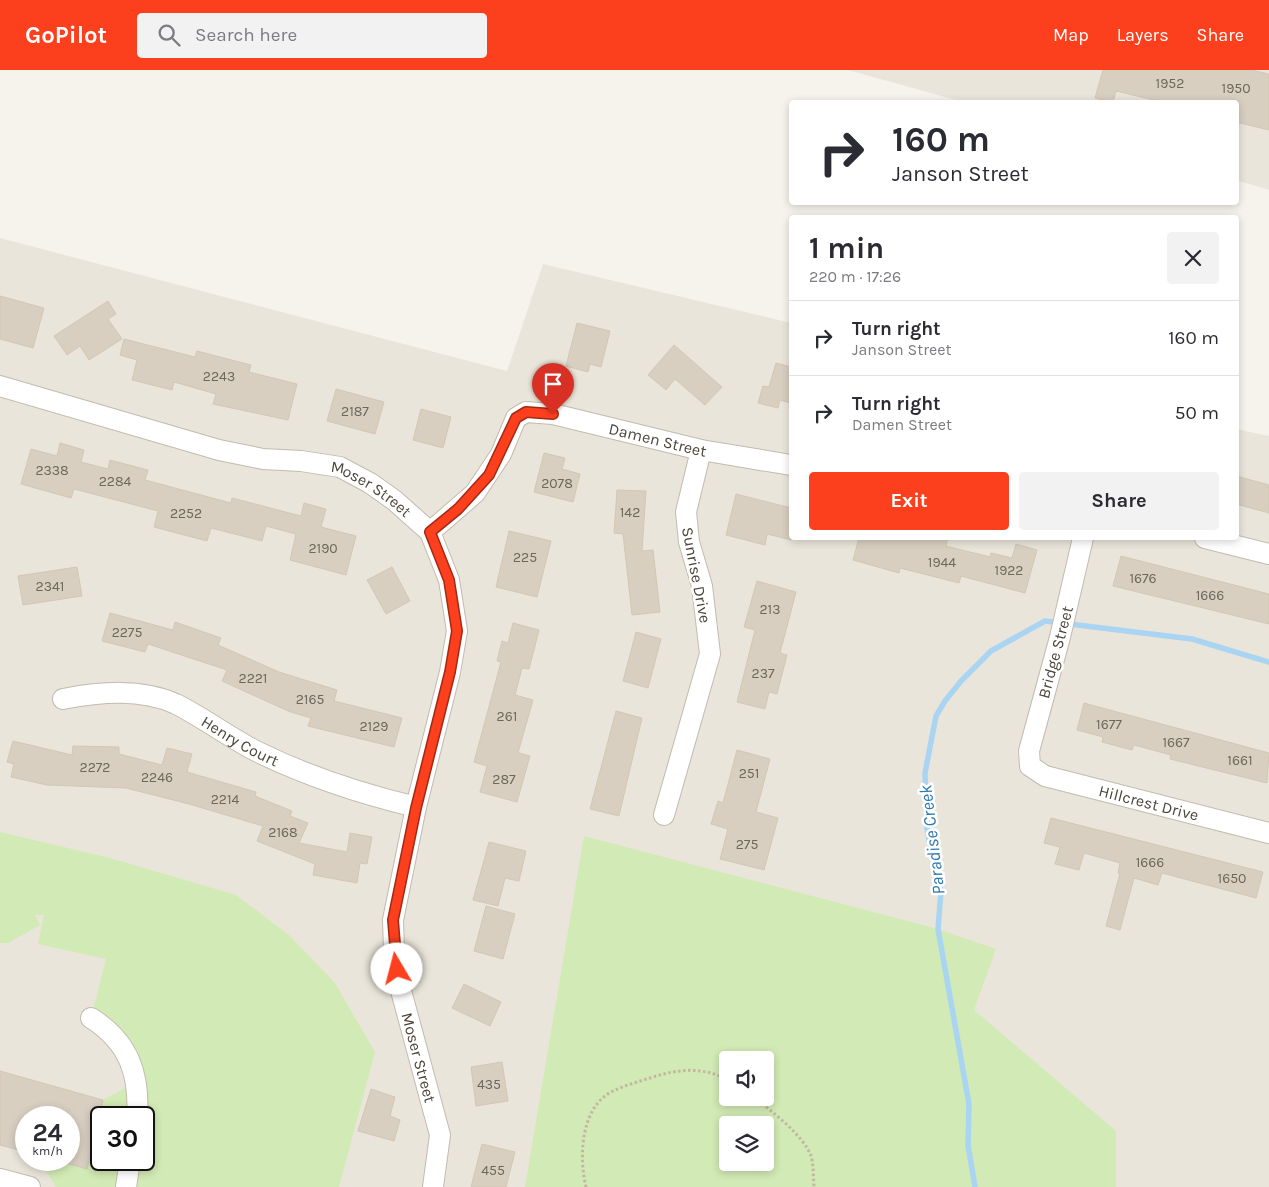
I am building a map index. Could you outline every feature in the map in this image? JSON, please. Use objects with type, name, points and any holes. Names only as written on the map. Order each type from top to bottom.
[{"type":"street","name":"Moser Street","points":[[0,386],[219,450],[263,459],[301,461],[340,467],[370,483],[394,500],[430,532],[449,580],[457,631],[450,672],[416,808],[393,920],[394,950],[400,987],[440,1135],[433,1187]]},
{"type":"street","name":"Damen Street","points":[[430,532],[475,493],[501,454],[516,418],[526,412],[553,414],[701,450],[789,465]]},
{"type":"street","name":"Sunrise Drive","points":[[664,816],[710,654],[702,586],[689,542],[686,512],[701,450]]},
{"type":"street","name":"Bridge Street","points":[[1030,766],[1029,751],[1068,606],[1083,540]]},
{"type":"street","points":[[1213,540],[1269,554]]},
{"type":"street","name":"Henry Court","points":[[63,699],[96,692],[132,693],[174,704],[257,752],[301,772],[363,794],[416,808]]},
{"type":"street","name":"Hillcrest Drive","points":[[1030,766],[1045,776],[1269,833]]},
{"type":"street","points":[[91,1018],[102,1025],[127,1053],[136,1082],[137,1106]]},
{"type":"street","points":[[126,1187],[128,1171]]},
{"type":"street","points":[[0,1179],[30,1187]]},
{"type":"path","points":[[586,1187],[583,1172],[583,1147],[587,1125],[593,1113],[609,1093],[656,1076],[686,1069],[708,1072],[719,1076]]},
{"type":"path","points":[[763,1106],[806,1146],[813,1169],[814,1187]]},
{"type":"shaded area","points":[[848,70],[1269,70],[1269,190],[1239,181],[1239,100],[956,100]]},
{"type":"shaded area","points":[[0,238],[507,371],[543,264],[789,323],[789,540],[1239,540],[1239,430],[1269,436],[1269,1187],[0,1187]]},
{"type":"green space","points":[[0,832],[110,858],[236,895],[289,935],[335,983],[375,1052],[339,1187],[56,1187],[46,1171],[80,1171],[80,1167],[87,1169],[90,1156],[90,1171],[155,1171],[155,1106],[102,1106],[103,1100],[136,1082],[91,1018],[106,959],[38,944],[44,915],[35,915],[40,925],[8,943],[0,943]]},
{"type":"green space","points":[[584,836],[938,929],[996,949],[974,1010],[1116,1131],[1116,1187],[525,1187]]},
{"type":"building","points":[[1103,70],[1251,70],[1269,74],[1269,130],[1239,123],[1239,100],[1154,100],[1116,91],[1114,100],[1095,98]]},
{"type":"building","points":[[0,296],[44,308],[33,348],[0,339]]},
{"type":"building","points":[[108,301],[116,314],[108,319],[122,339],[89,360],[80,346],[67,355],[54,336]]},
{"type":"building","points":[[577,323],[610,331],[601,367],[590,364],[588,372],[566,366]]},
{"type":"building","points":[[124,339],[195,357],[197,351],[251,365],[249,372],[297,384],[288,420],[213,404],[216,394],[174,382],[172,390],[132,380],[137,360],[120,355]]},
{"type":"building","points":[[674,345],[722,387],[705,405],[675,379],[666,390],[648,375]]},
{"type":"building","points":[[776,363],[789,366],[789,402],[780,400],[778,408],[758,403],[763,386],[769,387]]},
{"type":"building","points":[[336,389],[384,402],[375,434],[327,421]]},
{"type":"building","points":[[421,409],[451,417],[443,448],[413,440]]},
{"type":"building","points":[[60,443],[84,450],[81,462],[108,469],[110,460],[148,470],[145,480],[231,503],[232,498],[301,516],[304,503],[326,509],[321,527],[356,536],[346,575],[290,560],[296,534],[266,526],[262,541],[211,528],[207,541],[154,527],[158,511],[74,489],[71,498],[21,484],[31,449],[57,456]]},
{"type":"building","points":[[544,453],[565,458],[562,469],[580,474],[573,502],[534,492]]},
{"type":"building","points":[[1239,477],[1269,485],[1269,513],[1239,505]]},
{"type":"building","points":[[617,490],[646,491],[642,551],[653,550],[660,612],[632,615],[623,534],[614,533]]},
{"type":"building","points":[[736,494],[789,507],[789,540],[767,534],[765,545],[726,535]]},
{"type":"building","points":[[509,531],[551,541],[537,597],[496,587]]},
{"type":"building","points":[[858,540],[948,540],[946,546],[990,557],[991,553],[1012,558],[1016,544],[1037,550],[1025,593],[961,576],[959,583],[900,568],[899,573],[853,560]]},
{"type":"building","points":[[1121,556],[1269,594],[1269,624],[1113,586]]},
{"type":"building","points":[[77,567],[82,596],[23,605],[18,576]]},
{"type":"building","points":[[392,567],[410,601],[386,614],[367,580]]},
{"type":"building","points":[[757,581],[796,592],[780,653],[787,655],[777,694],[769,692],[765,709],[737,702],[755,630],[744,627]]},
{"type":"building","points":[[110,613],[173,630],[175,622],[221,638],[218,645],[279,672],[337,690],[334,701],[402,718],[394,747],[308,726],[311,718],[288,711],[222,681],[227,670],[148,644],[145,652],[102,641]]},
{"type":"building","points":[[513,623],[539,630],[529,669],[522,668],[515,695],[533,700],[518,753],[530,756],[517,802],[480,792],[487,766],[474,762],[501,662],[497,661],[502,641],[508,643]]},
{"type":"building","points":[[636,632],[661,639],[648,688],[623,681]]},
{"type":"building","points":[[1084,703],[1269,753],[1267,783],[1170,759],[1171,755],[1134,745],[1132,750],[1102,742],[1103,737],[1077,730]]},
{"type":"building","points":[[616,711],[642,718],[619,816],[590,809]]},
{"type":"building","points":[[13,741],[72,755],[73,746],[119,747],[119,754],[162,765],[167,748],[192,754],[187,772],[256,792],[255,796],[292,811],[290,816],[308,823],[299,843],[347,852],[350,833],[372,837],[367,864],[360,863],[357,883],[313,875],[315,864],[257,841],[263,826],[126,788],[47,785],[11,777],[14,764],[7,762]]},
{"type":"building","points":[[737,750],[770,759],[756,812],[778,818],[764,870],[720,859],[728,829],[711,824],[718,801],[723,803]]},
{"type":"building","points":[[1051,818],[1263,872],[1256,898],[1162,873],[1158,885],[1134,878],[1120,930],[1106,926],[1120,873],[1118,873],[1120,863],[1084,853],[1079,870],[1055,864],[1060,847],[1044,843]]},
{"type":"building","points":[[489,842],[526,851],[519,881],[505,878],[498,906],[473,900]]},
{"type":"building","points":[[486,906],[515,914],[503,959],[474,951]]},
{"type":"building","points":[[464,984],[501,1002],[490,1026],[452,1008]]},
{"type":"building","points":[[502,1062],[508,1101],[476,1106],[471,1067]]},
{"type":"building","points":[[0,1071],[103,1100],[102,1106],[90,1106],[90,1156],[87,1169],[80,1167],[80,1106],[15,1106],[15,1149],[0,1145]]},
{"type":"building","points":[[371,1089],[395,1097],[390,1116],[400,1120],[394,1141],[358,1131]]},
{"type":"building","points":[[482,1144],[515,1152],[506,1187],[471,1187]]},
{"type":"waterway","name":"Paradise Creek","points":[[975,1187],[968,1145],[969,1104],[938,929],[941,891],[927,828],[925,773],[936,716],[961,681],[991,651],[1045,621],[1192,639],[1269,662]]},
{"type":"route","points":[[397,969],[393,920],[416,808],[450,672],[457,631],[449,580],[430,532],[475,493],[489,475],[501,454],[516,418],[526,412],[539,411],[553,414]]}]
